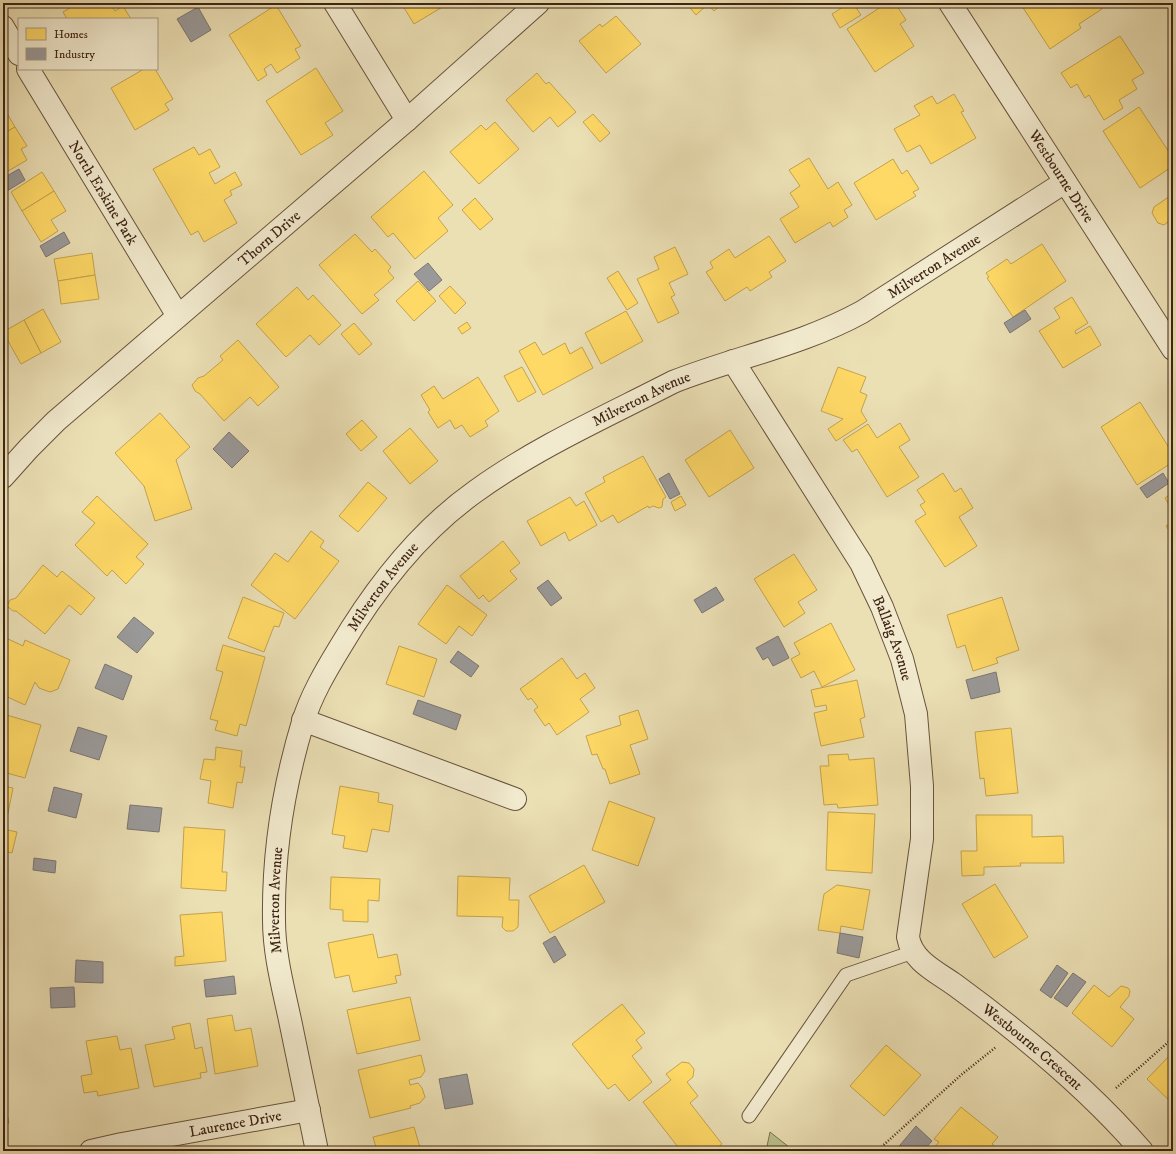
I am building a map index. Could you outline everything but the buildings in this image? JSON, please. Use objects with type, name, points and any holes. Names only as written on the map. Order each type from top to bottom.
[{"type":"street","points":[[335,3],[407,120]]},
{"type":"street","name":"Thorn Drive","points":[[3,477],[56,421],[407,120],[538,3]]},
{"type":"street","name":"Westbourne Drive","points":[[950,3],[1173,349]]},
{"type":"street","points":[[3,27],[18,52]]},
{"type":"street","name":"North Erskine Park","points":[[29,70],[178,316]]},
{"type":"street","name":"Milverton Avenue","points":[[318,1151],[279,969],[274,922],[278,856],[287,784],[303,720],[322,677],[359,615],[398,561],[436,524],[474,491],[516,465],[667,385],[698,372],[834,328],[862,312],[1065,182]]},
{"type":"street","name":"Ballaig Avenue","points":[[733,361],[861,563],[882,607],[902,659],[916,714],[922,786],[922,839],[908,937],[913,952]]},
{"type":"street","points":[[303,720],[515,799]]},
{"type":"street","name":"Westbourne Crescent","points":[[913,952],[922,961],[979,1003],[1058,1068],[1098,1104],[1142,1151]]},
{"type":"street","name":"Laurence Drive","points":[[91,1151],[309,1110]]},
{"type":"lane","points":[[749,1116],[846,975],[913,952]]},
{"type":"path","points":[[877,1151],[961,1075],[1015,1032]]},
{"type":"path","points":[[1098,1104],[1173,1038]]},
{"type":"green space","points":[[770,1132],[794,1151],[766,1151]]}]
